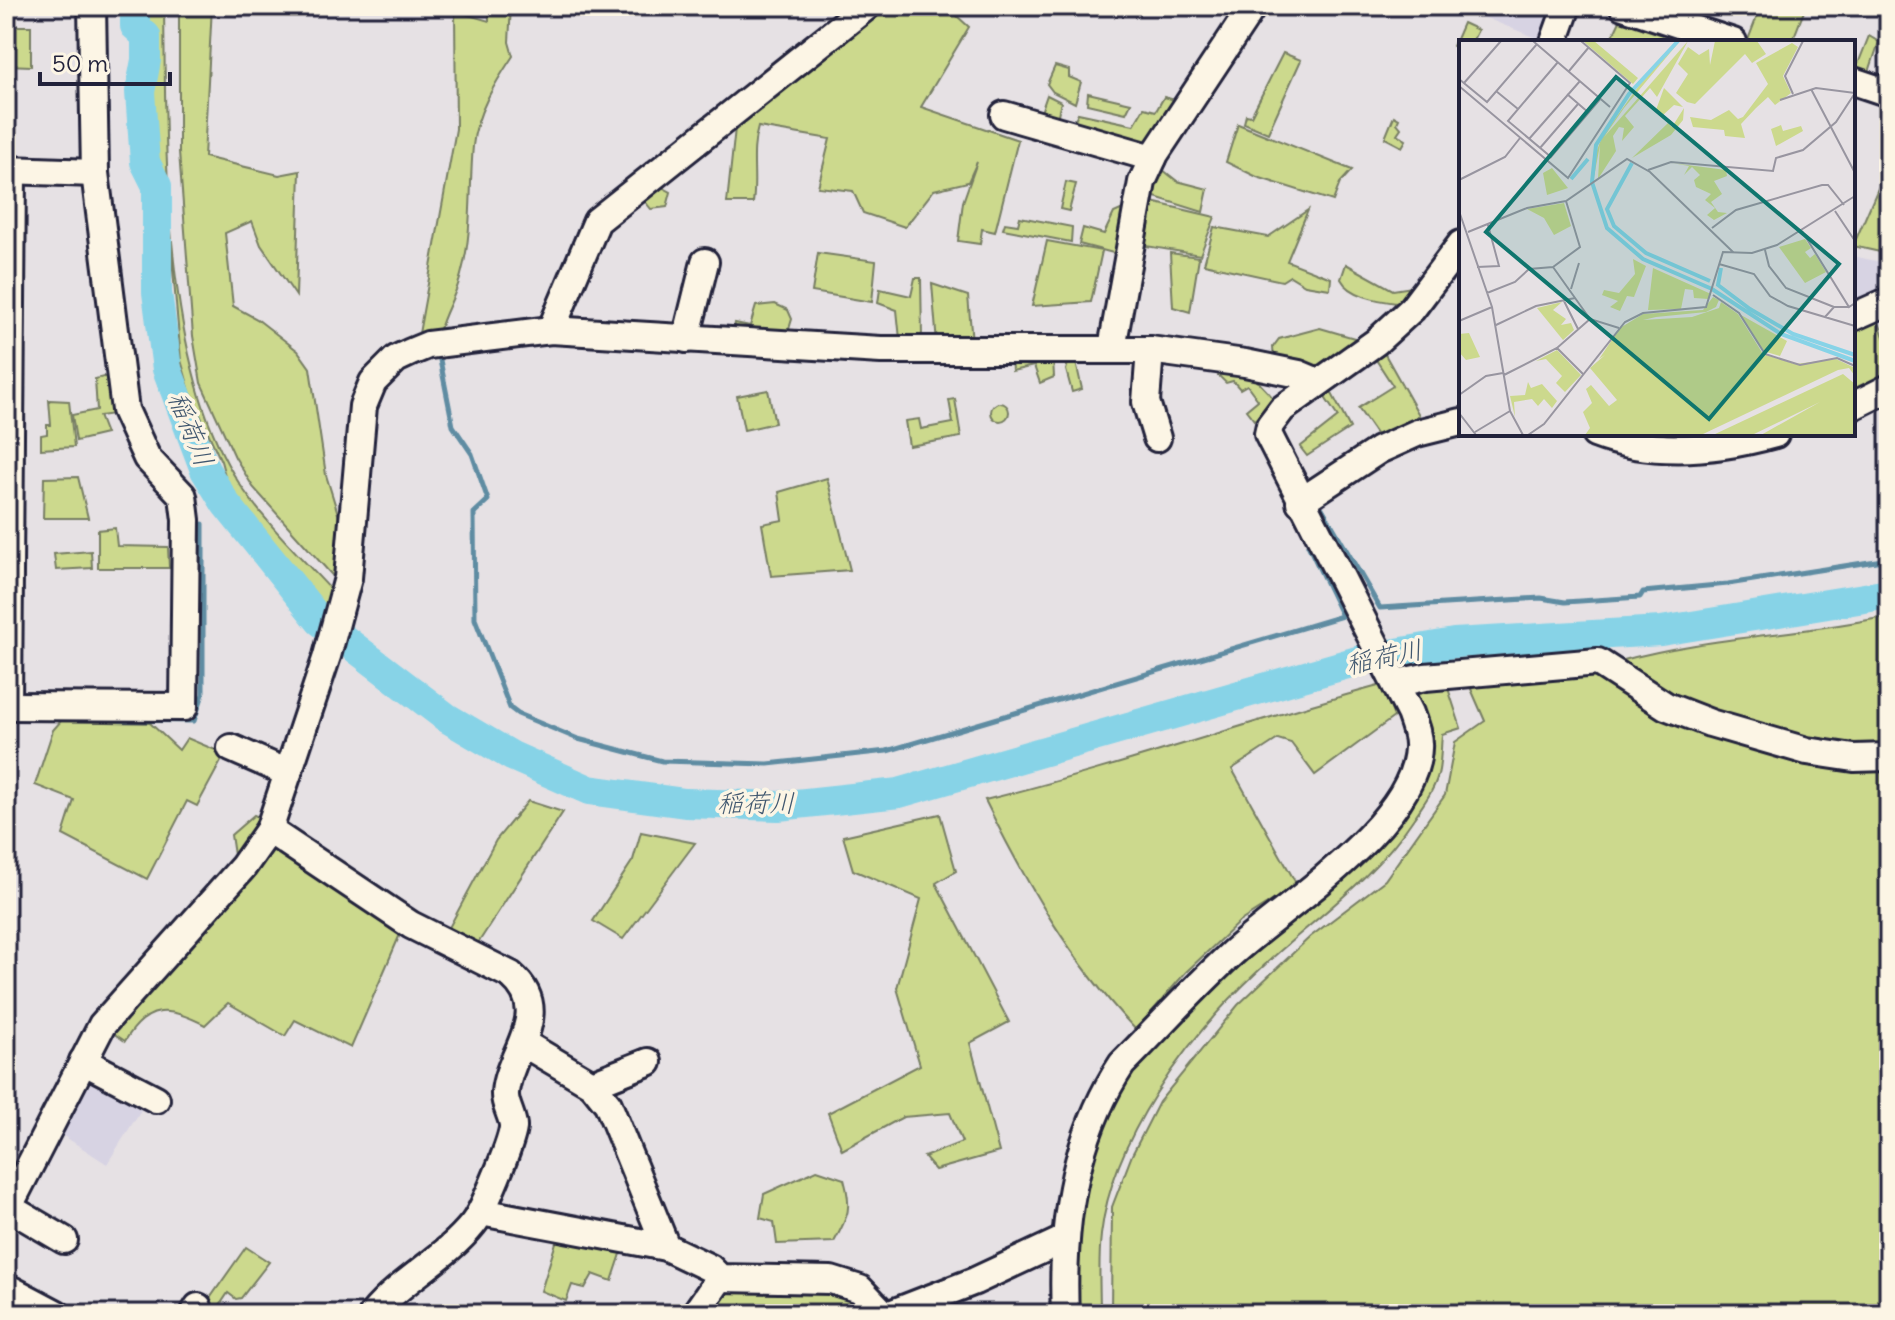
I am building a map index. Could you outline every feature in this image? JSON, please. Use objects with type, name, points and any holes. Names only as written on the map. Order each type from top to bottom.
[{"type":"street","points":[[92,6],[95,173],[108,293],[128,423],[147,458],[183,496],[186,520],[184,707],[7,706],[9,170],[95,173]]},
{"type":"street","points":[[551,330],[597,221],[867,6]]},
{"type":"street","points":[[1112,348],[1130,233],[1142,182],[1153,158],[1253,6]]},
{"type":"street","points":[[1555,40],[1567,6]]},
{"type":"street","points":[[1623,6],[1727,40]]},
{"type":"street","points":[[1855,82],[1889,93]]},
{"type":"street","points":[[1004,115],[1153,158]]},
{"type":"street","points":[[1065,1314],[1063,1240],[1091,1126],[1122,1064],[1229,955],[1366,841],[1395,806],[1413,773],[1419,750],[1414,723],[1369,628],[1271,444],[1270,425],[1282,409],[1376,342],[1412,309],[1459,247]]},
{"type":"street","points":[[686,339],[705,262]]},
{"type":"street","points":[[1855,316],[1889,301]]},
{"type":"street","points":[[64,1240],[7,1210],[102,1025],[243,867],[269,830],[342,604],[355,529],[360,421],[373,382],[396,359],[428,345],[551,330],[881,350],[1150,350],[1245,363],[1299,374],[1318,382]]},
{"type":"street","points":[[1150,350],[1146,402],[1157,438]]},
{"type":"street","points":[[1855,405],[1889,388]]},
{"type":"street","points":[[1300,502],[1390,445],[1459,423]]},
{"type":"street","points":[[1603,436],[1645,446],[1688,449],[1747,442],[1768,436]]},
{"type":"street","points":[[1394,677],[1598,662],[1666,706],[1710,723],[1807,751],[1854,758],[1889,757]]},
{"type":"street","points":[[231,748],[288,773]]},
{"type":"street","points":[[269,830],[411,925],[511,975],[520,983],[530,1002],[523,1043],[505,1093],[513,1127],[481,1212],[462,1236],[373,1314]]},
{"type":"street","points":[[523,1043],[592,1084],[608,1104],[666,1247]]},
{"type":"street","points":[[83,1061],[156,1099]]},
{"type":"street","points":[[592,1084],[648,1062]]},
{"type":"street","points":[[481,1212],[666,1247],[710,1268],[720,1278],[831,1280],[860,1289],[884,1314]]},
{"type":"street","points":[[890,1314],[975,1281],[1063,1240]]},
{"type":"street","points":[[695,1314],[720,1278]]},
{"type":"street","points":[[6,1287],[57,1314]]},
{"type":"shaded area","points":[[1475,6],[1557,6],[1545,38],[1541,40],[1473,13]]},
{"type":"shaded area","points":[[1855,256],[1889,264],[1889,292],[1855,307]]},
{"type":"shaded area","points":[[87,1072],[146,1102],[107,1164],[56,1131]]},
{"type":"green space","points":[[141,6],[164,6],[168,187],[173,252],[195,378],[213,434],[239,483],[272,526],[334,593],[326,621],[230,494],[221,461],[191,395],[181,360],[166,191],[151,128],[155,30],[142,19]]},
{"type":"green space","points":[[179,6],[212,6],[204,157],[279,175],[300,171],[296,296],[261,245],[252,221],[225,233],[233,306],[257,319],[298,351],[310,368],[326,475],[343,530],[339,583],[253,487],[235,457],[201,383],[193,336],[179,152]]},
{"type":"green space","points":[[489,6],[511,6],[509,42],[513,56],[487,99],[475,134],[467,243],[459,283],[439,333],[418,339],[456,129],[455,11],[489,21]]},
{"type":"green space","points":[[878,6],[946,6],[969,27],[921,107],[1018,140],[995,232],[982,229],[980,244],[958,241],[963,202],[977,162],[968,182],[934,190],[905,227],[863,213],[853,191],[818,187],[830,139],[758,127],[754,146],[753,203],[727,203],[735,128],[662,187],[671,192],[667,207],[651,209],[639,194]]},
{"type":"green space","points":[[1761,6],[1806,6],[1793,40],[1748,40]]},
{"type":"green space","points":[[1621,19],[1689,37],[1688,40],[1611,40]]},
{"type":"green space","points":[[1463,23],[1478,30],[1473,40],[1459,40],[1458,48],[1453,46]]},
{"type":"green space","points":[[6,26],[31,26],[31,66],[6,65]]},
{"type":"green space","points":[[1869,36],[1879,42],[1867,78],[1855,74]]},
{"type":"green space","points":[[1283,53],[1301,60],[1268,133],[1244,123],[1246,115],[1251,116]]},
{"type":"green space","points":[[1055,66],[1069,70],[1069,77],[1081,82],[1075,103],[1053,92],[1047,84]]},
{"type":"green space","points":[[1088,93],[1131,103],[1126,113],[1087,104]]},
{"type":"green space","points":[[1047,95],[1061,102],[1055,127],[1038,121]]},
{"type":"green space","points":[[1164,97],[1179,101],[1148,151],[1070,130],[1078,113],[1134,125],[1144,108],[1156,111]]},
{"type":"green space","points":[[1394,116],[1399,119],[1397,123],[1401,128],[1397,134],[1406,140],[1402,147],[1385,138]]},
{"type":"green space","points":[[1238,124],[1352,170],[1340,183],[1333,201],[1257,177],[1226,162]]},
{"type":"green space","points":[[1889,163],[1889,254],[1855,246]]},
{"type":"green space","points":[[1158,166],[1177,181],[1208,189],[1203,212],[1145,194]]},
{"type":"green space","points":[[1066,182],[1076,184],[1069,211],[1060,209]]},
{"type":"green space","points":[[1143,200],[1215,217],[1200,255],[1134,244]]},
{"type":"green space","points":[[1123,209],[1126,213],[1117,254],[1079,244],[1083,228],[1104,234],[1114,213]]},
{"type":"green space","points":[[1308,210],[1287,261],[1331,278],[1330,289],[1305,285],[1290,276],[1282,281],[1204,264],[1214,227],[1268,237]]},
{"type":"green space","points":[[1020,217],[1072,227],[1071,242],[1003,229],[1005,223],[1018,225]]},
{"type":"green space","points":[[1047,241],[1102,251],[1091,302],[1032,306]]},
{"type":"green space","points":[[818,253],[876,261],[872,302],[812,292]]},
{"type":"green space","points":[[1170,253],[1199,257],[1190,312],[1173,307]]},
{"type":"green space","points":[[1346,264],[1393,290],[1412,287],[1403,304],[1368,298],[1352,290],[1341,279]]},
{"type":"green space","points":[[915,278],[921,278],[922,339],[900,339],[897,310],[878,303],[880,289],[911,296]]},
{"type":"green space","points":[[932,284],[968,296],[972,342],[937,343]]},
{"type":"green space","points":[[775,304],[788,310],[792,319],[786,339],[733,334],[735,323],[750,326],[756,306]]},
{"type":"green space","points":[[1876,314],[1889,351],[1889,378],[1855,397],[1855,323]]},
{"type":"green space","points":[[1320,328],[1358,339],[1358,346],[1319,371],[1274,361],[1273,347],[1279,339]]},
{"type":"green space","points":[[1382,349],[1419,415],[1381,441],[1358,408],[1393,386],[1373,355]]},
{"type":"green space","points":[[1011,357],[1053,358],[1054,377],[1040,383],[1034,366],[1012,371]]},
{"type":"green space","points":[[1070,357],[1075,358],[1082,389],[1072,392],[1066,370]]},
{"type":"green space","points":[[1212,369],[1249,372],[1277,402],[1254,420],[1246,410],[1258,400],[1247,385],[1240,389],[1233,381],[1226,383]]},
{"type":"green space","points":[[108,376],[114,414],[99,416],[106,434],[76,441],[72,415],[97,410],[95,379]]},
{"type":"green space","points":[[1329,388],[1350,428],[1307,456],[1300,447],[1338,417],[1322,393]]},
{"type":"green space","points":[[768,390],[775,423],[744,430],[737,396]]},
{"type":"green space","points":[[955,399],[961,437],[909,446],[905,421],[919,419],[921,429],[953,423],[949,400]]},
{"type":"green space","points":[[49,400],[69,401],[74,447],[41,449],[41,435],[47,434],[47,425],[51,425]]},
{"type":"green space","points":[[1000,403],[1009,412],[1000,421],[991,412]]},
{"type":"green space","points":[[78,477],[88,518],[43,518],[44,478]]},
{"type":"green space","points":[[827,478],[850,570],[771,576],[762,524],[783,520],[779,492]]},
{"type":"green space","points":[[115,528],[117,546],[168,547],[169,568],[98,568],[98,530]]},
{"type":"green space","points":[[91,551],[92,568],[56,570],[54,554]]},
{"type":"green space","points":[[1889,616],[1889,752],[1827,748],[1680,699],[1620,661],[1720,641]]},
{"type":"green space","points":[[1593,669],[1659,711],[1889,765],[1889,1314],[1111,1314],[1112,1207],[1132,1155],[1159,1102],[1238,1005],[1310,937],[1385,880],[1445,795],[1455,742],[1485,721],[1468,682]]},
{"type":"green space","points":[[1446,682],[1461,728],[1442,734],[1439,770],[1429,795],[1379,862],[1255,974],[1179,1059],[1137,1127],[1108,1199],[1100,1245],[1100,1314],[1074,1314],[1070,1238],[1084,1174],[1110,1101],[1152,1044],[1410,800],[1409,692]]},
{"type":"green space","points":[[1382,685],[1394,717],[1315,775],[1291,743],[1278,739],[1232,769],[1297,885],[1239,922],[1186,972],[1136,1030],[1070,949],[1017,861],[985,800]]},
{"type":"green space","points":[[61,721],[150,723],[179,750],[187,738],[225,754],[197,806],[187,801],[147,879],[63,835],[74,800],[35,785],[53,730]]},
{"type":"green space","points":[[528,801],[563,812],[473,951],[445,935],[496,840]]},
{"type":"green space","points":[[940,814],[956,871],[936,883],[1009,1022],[970,1043],[999,1152],[935,1170],[924,1157],[962,1142],[950,1113],[903,1117],[842,1150],[828,1113],[920,1065],[897,988],[921,899],[853,870],[843,836]]},
{"type":"green space","points":[[254,815],[261,818],[241,854],[234,855],[231,835]]},
{"type":"green space","points":[[641,832],[695,843],[623,939],[593,921],[633,860]]},
{"type":"green space","points":[[269,845],[401,932],[351,1048],[295,1020],[285,1036],[228,1003],[205,1025],[181,1015],[160,1012],[142,1020],[125,1041],[110,1031]]},
{"type":"green space","points":[[817,1170],[844,1179],[848,1205],[839,1233],[834,1242],[777,1244],[774,1222],[760,1218],[764,1194]]},
{"type":"green space","points":[[558,1236],[623,1248],[612,1281],[593,1274],[585,1288],[572,1285],[566,1301],[541,1291]]},
{"type":"green space","points":[[246,1247],[269,1262],[241,1298],[236,1299],[228,1293],[220,1305],[229,1310],[221,1314],[206,1304]]},
{"type":"green space","points":[[723,1284],[841,1287],[875,1314],[701,1314]]},
{"type":"waterway","name":"稲荷川","points":[[135,6],[135,26],[146,36],[146,60],[140,92],[145,162],[157,186],[157,292],[167,369],[205,470],[226,504],[320,621],[447,718],[512,756],[589,790],[685,803],[778,806],[899,793],[1368,658],[1454,643],[1661,631],[1889,594]]},
{"type":"waterway","points":[[439,355],[453,426],[472,454],[488,500],[474,513],[475,619],[510,708],[578,739],[662,761],[768,764],[887,751],[1342,616],[1308,545]]},
{"type":"waterway","points":[[1322,508],[1380,608],[1541,598],[1565,602],[1640,597],[1643,592],[1728,584],[1889,559]]},
{"type":"waterway","points":[[120,720],[194,721],[203,694],[203,524]]}]
